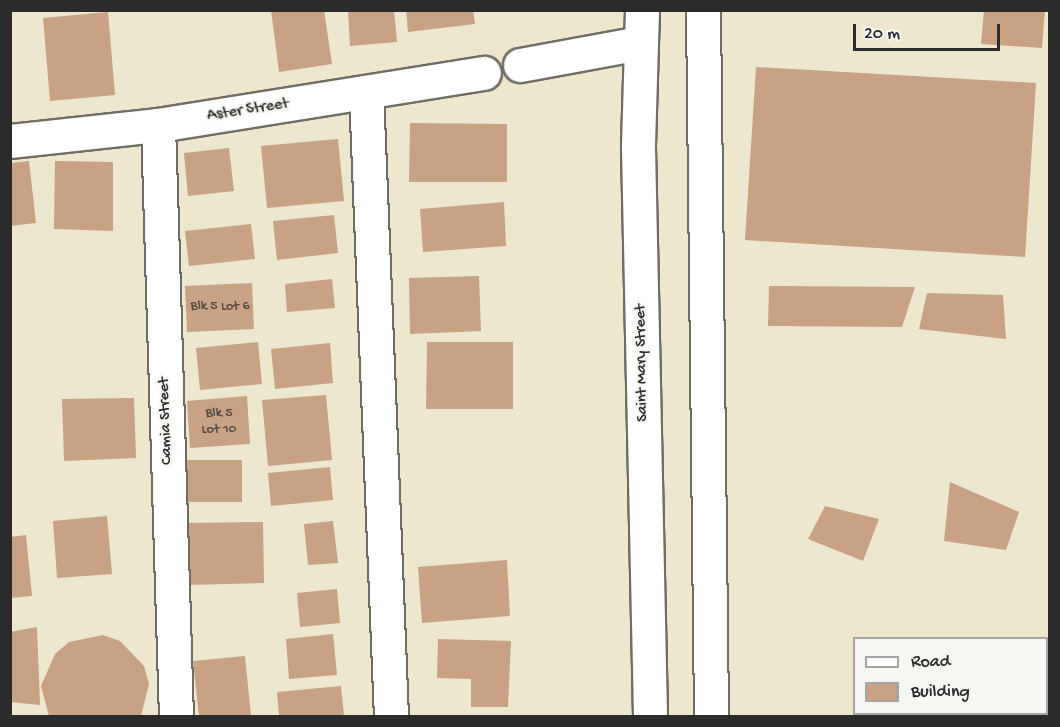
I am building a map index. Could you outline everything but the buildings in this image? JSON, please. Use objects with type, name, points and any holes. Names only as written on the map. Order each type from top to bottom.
[{"type":"street","name":"Saint Mary Street","points":[[642,10],[638,147],[650,717]]},
{"type":"street","points":[[703,10],[711,717]]},
{"type":"street","points":[[520,65],[640,43]]},
{"type":"street","name":"Aster Street","points":[[10,141],[158,124],[484,73]]},
{"type":"street","points":[[366,92],[391,717]]},
{"type":"street","name":"Camia Street","points":[[158,124],[176,717]]}]
